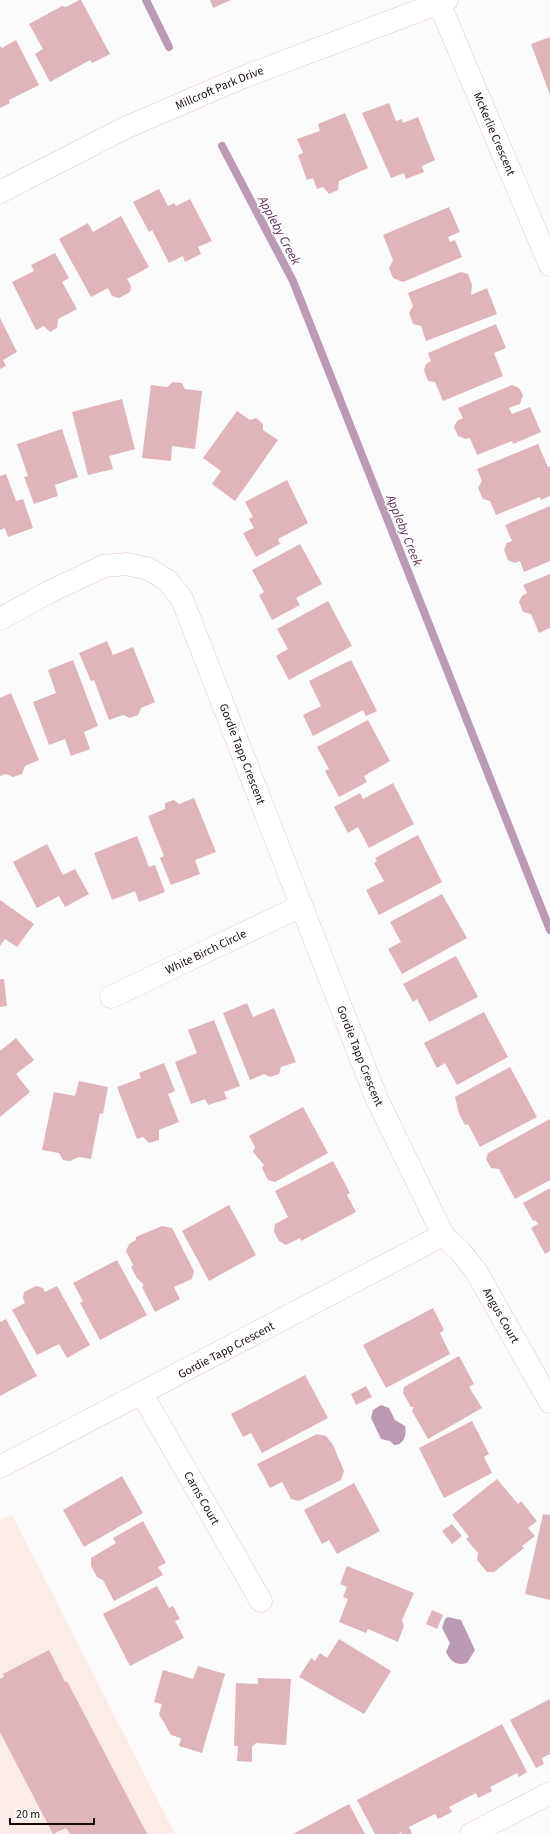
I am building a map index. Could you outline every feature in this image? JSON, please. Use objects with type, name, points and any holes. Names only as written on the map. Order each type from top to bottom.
[{"type":"street","name":"Millcroft Park Drive","points":[[0,192],[124,128],[241,78],[443,2]]},
{"type":"street","name":"McKerlie Crescent","points":[[443,2],[550,265]]},
{"type":"street","name":"Gordie Tapp Crescent","points":[[0,619],[50,592],[104,566],[127,564],[149,569],[168,581],[182,599],[376,1097],[443,1235],[142,1394],[0,1467]]},
{"type":"street","name":"White Birch Circle","points":[[111,996],[301,906]]},
{"type":"street","name":"Angus Court","points":[[443,1235],[460,1251],[476,1271],[550,1402]]},
{"type":"street","name":"Carns Court","points":[[142,1394],[261,1601]]},
{"type":"street","points":[[471,1834],[550,1793]]},
{"type":"shaded area","points":[[381,1405],[389,1408],[395,1420],[405,1426],[406,1433],[404,1439],[397,1445],[394,1445],[390,1441],[381,1439],[371,1418],[373,1410]]},
{"type":"shaded area","points":[[12,1515],[175,1834],[0,1834],[0,1520]]},
{"type":"shaded area","points":[[448,1617],[461,1620],[475,1650],[467,1663],[460,1664],[455,1662],[446,1652],[450,1643],[442,1628],[445,1619]]},
{"type":"building","points":[[81,0],[110,54],[92,63],[90,60],[50,82],[35,54],[43,49],[29,24],[62,6],[66,7]]},
{"type":"building","points":[[210,0],[231,0],[213,8]]},
{"type":"building","points":[[550,37],[550,95],[531,44]]},
{"type":"building","points":[[16,40],[39,85],[9,100],[10,103],[0,108],[0,46],[2,48]]},
{"type":"building","points":[[389,103],[396,121],[402,119],[403,123],[418,117],[435,160],[422,166],[424,172],[406,179],[404,173],[391,178],[362,113]]},
{"type":"building","points":[[345,113],[368,168],[339,181],[338,190],[329,194],[323,187],[317,189],[313,178],[307,180],[298,155],[303,153],[297,139],[320,131],[318,124]]},
{"type":"building","points":[[159,189],[168,206],[174,203],[176,206],[190,199],[212,241],[198,247],[201,254],[185,262],[183,256],[169,263],[152,230],[149,232],[133,202]]},
{"type":"building","points":[[449,207],[460,232],[448,237],[450,242],[455,240],[462,257],[403,282],[393,278],[389,268],[393,260],[383,235]]},
{"type":"building","points":[[121,216],[149,267],[127,279],[131,286],[130,292],[119,298],[112,296],[108,288],[91,297],[59,239],[88,223],[93,232]]},
{"type":"building","points":[[55,253],[69,278],[62,282],[77,309],[58,319],[57,328],[50,332],[44,326],[36,330],[12,282],[34,271],[31,265]]},
{"type":"building","points":[[461,272],[468,274],[472,285],[471,295],[487,288],[497,314],[426,341],[421,326],[413,324],[409,313],[413,306],[408,293]]},
{"type":"building","points":[[0,318],[17,352],[3,360],[6,366],[0,369]]},
{"type":"building","points":[[496,324],[506,348],[494,353],[503,376],[443,401],[435,382],[428,381],[424,370],[426,364],[431,361],[428,353]]},
{"type":"building","points":[[173,382],[182,383],[185,389],[202,391],[195,449],[172,446],[171,461],[142,458],[151,385],[167,387]]},
{"type":"building","points":[[512,385],[519,388],[523,395],[520,404],[509,408],[512,414],[530,407],[541,432],[513,444],[512,441],[477,455],[470,438],[466,439],[458,436],[454,427],[457,421],[463,418],[458,408]]},
{"type":"building","points":[[122,399],[135,449],[109,456],[113,469],[88,475],[72,412]]},
{"type":"building","points":[[237,411],[250,420],[256,418],[263,424],[263,430],[278,440],[235,501],[212,484],[221,471],[203,458]]},
{"type":"building","points":[[62,429],[78,477],[55,485],[58,496],[34,504],[24,477],[28,476],[17,444]]},
{"type":"building","points":[[538,444],[548,467],[550,466],[550,496],[541,500],[540,497],[496,515],[490,501],[483,499],[478,488],[482,481],[477,469]]},
{"type":"building","points":[[6,474],[16,501],[23,499],[33,528],[8,537],[5,528],[0,530],[0,476]]},
{"type":"building","points":[[287,480],[308,523],[278,539],[280,544],[256,557],[243,533],[254,528],[249,519],[253,517],[245,502]]},
{"type":"building","points":[[550,506],[550,561],[524,572],[520,561],[515,563],[508,560],[504,550],[507,543],[512,541],[505,525]]},
{"type":"building","points":[[300,544],[322,584],[296,598],[300,605],[272,620],[259,595],[264,592],[252,570]]},
{"type":"building","points":[[550,574],[550,628],[539,633],[531,614],[523,612],[519,602],[522,596],[527,593],[523,585]]},
{"type":"building","points":[[328,601],[352,646],[289,680],[276,656],[288,649],[277,629]]},
{"type":"building","points":[[107,641],[113,655],[133,647],[155,702],[141,708],[138,715],[130,718],[123,715],[109,720],[94,680],[91,681],[79,653]]},
{"type":"building","points":[[73,660],[98,726],[84,732],[90,749],[71,756],[65,739],[49,745],[33,702],[56,693],[48,670]]},
{"type":"building","points":[[351,660],[377,711],[366,716],[363,710],[313,736],[303,715],[321,706],[309,681]]},
{"type":"building","points":[[11,693],[39,760],[25,766],[22,774],[13,777],[6,774],[0,776],[0,698]]},
{"type":"building","points":[[368,720],[390,761],[364,776],[367,782],[339,797],[325,771],[329,769],[317,747]]},
{"type":"building","points":[[393,783],[414,824],[369,848],[358,827],[348,833],[334,807],[360,793],[363,799]]},
{"type":"building","points":[[194,798],[216,852],[195,860],[200,874],[171,885],[160,858],[164,856],[148,816],[165,809],[165,803],[174,800],[179,804]]},
{"type":"building","points":[[418,835],[442,882],[379,915],[366,890],[384,881],[374,863],[377,861],[375,858]]},
{"type":"building","points":[[137,836],[149,867],[155,865],[165,892],[139,902],[135,891],[112,900],[94,853]]},
{"type":"building","points":[[47,844],[63,875],[75,869],[89,894],[65,907],[59,896],[37,908],[13,862]]},
{"type":"building","points":[[442,894],[467,938],[402,974],[388,949],[401,942],[390,922]]},
{"type":"building","points":[[0,900],[34,924],[17,947],[5,939],[0,946]]},
{"type":"building","points":[[456,956],[478,997],[429,1022],[417,999],[413,1002],[403,984]]},
{"type":"building","points":[[0,979],[4,979],[7,1006],[0,1007]]},
{"type":"building","points":[[247,1003],[253,1017],[274,1008],[296,1062],[281,1067],[279,1074],[270,1077],[264,1074],[250,1080],[223,1013]]},
{"type":"building","points":[[484,1012],[508,1057],[457,1085],[445,1063],[437,1068],[424,1043]]},
{"type":"building","points":[[214,1020],[240,1086],[224,1092],[227,1099],[208,1105],[205,1099],[191,1104],[175,1062],[197,1053],[188,1030]]},
{"type":"building","points":[[16,1038],[34,1060],[16,1074],[30,1092],[0,1117],[0,1051]]},
{"type":"building","points":[[164,1063],[175,1091],[168,1094],[179,1122],[159,1130],[159,1140],[149,1143],[143,1137],[137,1139],[117,1087],[141,1078],[139,1073]]},
{"type":"building","points":[[510,1067],[537,1117],[480,1147],[468,1124],[465,1125],[459,1114],[455,1097]]},
{"type":"building","points":[[79,1081],[108,1087],[103,1114],[100,1113],[91,1159],[79,1157],[70,1161],[63,1160],[59,1153],[42,1150],[54,1092],[75,1096]]},
{"type":"building","points":[[303,1107],[328,1153],[275,1182],[268,1180],[262,1168],[264,1165],[253,1152],[255,1147],[249,1136]]},
{"type":"building","points":[[550,1119],[550,1180],[515,1199],[499,1169],[491,1168],[486,1159],[488,1153]]},
{"type":"building","points":[[333,1161],[350,1193],[347,1195],[356,1212],[301,1241],[300,1238],[286,1245],[279,1241],[274,1232],[275,1224],[288,1217],[275,1191]]},
{"type":"building","points":[[550,1188],[550,1251],[545,1254],[531,1228],[538,1224],[535,1220],[533,1221],[523,1203]]},
{"type":"building","points":[[229,1205],[256,1255],[209,1281],[182,1231]]},
{"type":"building","points":[[162,1226],[172,1228],[194,1271],[192,1279],[174,1287],[180,1299],[155,1312],[142,1287],[144,1285],[137,1278],[131,1267],[133,1265],[126,1251],[129,1244],[136,1240],[136,1237]]},
{"type":"building","points":[[117,1260],[147,1315],[100,1340],[80,1303],[83,1301],[73,1283]]},
{"type":"building","points":[[36,1286],[43,1288],[45,1292],[57,1286],[90,1345],[67,1358],[59,1344],[37,1355],[12,1310],[25,1303],[23,1298],[24,1292]]},
{"type":"building","points":[[433,1308],[444,1330],[440,1333],[450,1354],[386,1388],[363,1345]]},
{"type":"building","points":[[6,1319],[37,1376],[0,1396],[0,1322]]},
{"type":"building","points":[[459,1356],[474,1384],[469,1387],[482,1408],[428,1439],[412,1411],[414,1407],[411,1407],[403,1393],[404,1387]]},
{"type":"building","points":[[305,1375],[328,1418],[262,1453],[251,1433],[243,1437],[231,1414]]},
{"type":"building","points":[[366,1386],[372,1397],[356,1405],[351,1394]]},
{"type":"building","points":[[472,1421],[489,1454],[484,1457],[492,1473],[444,1498],[419,1448]]},
{"type":"building","points":[[317,1434],[326,1436],[333,1445],[344,1471],[341,1480],[299,1501],[291,1499],[282,1482],[270,1488],[257,1464]]},
{"type":"building","points":[[122,1476],[143,1513],[84,1547],[63,1510]]},
{"type":"building","points":[[497,1479],[518,1504],[521,1501],[537,1521],[528,1528],[535,1536],[522,1546],[524,1548],[494,1572],[487,1572],[477,1560],[478,1553],[466,1539],[469,1537],[452,1515]]},
{"type":"building","points":[[354,1483],[380,1531],[337,1554],[329,1540],[322,1544],[304,1510]]},
{"type":"building","points":[[543,1514],[550,1515],[550,1600],[525,1594]]},
{"type":"building","points":[[143,1521],[166,1563],[158,1567],[163,1575],[114,1601],[103,1580],[97,1577],[91,1566],[91,1558],[116,1543],[113,1538]]},
{"type":"building","points":[[452,1524],[462,1536],[452,1544],[442,1531]]},
{"type":"building","points":[[347,1566],[414,1593],[402,1620],[404,1626],[398,1642],[368,1629],[366,1633],[339,1622],[348,1599],[343,1597],[347,1587],[340,1584]]},
{"type":"building","points":[[157,1586],[169,1608],[173,1606],[180,1619],[175,1621],[184,1638],[130,1666],[103,1614]]},
{"type":"building","points":[[432,1610],[443,1615],[437,1629],[426,1624]]},
{"type":"building","points":[[339,1639],[391,1671],[364,1714],[299,1677],[311,1658],[315,1661],[320,1653],[327,1658]]},
{"type":"building","points":[[49,1650],[65,1682],[67,1681],[147,1834],[70,1834],[66,1828],[53,1834],[0,1732],[0,1679],[4,1677],[3,1674]]},
{"type":"building","points":[[198,1666],[225,1674],[202,1753],[179,1746],[181,1738],[171,1735],[159,1714],[162,1704],[154,1702],[163,1670],[193,1679]]},
{"type":"building","points":[[258,1678],[291,1679],[286,1745],[256,1743],[252,1747],[252,1762],[237,1761],[238,1746],[234,1746],[236,1683],[258,1684]]},
{"type":"building","points":[[550,1699],[550,1754],[542,1758],[544,1764],[536,1768],[510,1720]]},
{"type":"building","points":[[502,1724],[527,1772],[519,1777],[517,1773],[490,1787],[492,1791],[478,1798],[476,1793],[449,1807],[452,1812],[438,1819],[435,1814],[409,1827],[412,1833],[411,1834],[402,1834],[402,1832],[398,1834],[375,1834],[357,1800]]},
{"type":"building","points":[[349,1804],[365,1834],[293,1834]]},
{"type":"waterway","name":"Appleby Creek","points":[[146,0],[169,47]]},
{"type":"waterway","name":"Appleby Creek","points":[[222,146],[293,281],[550,930]]}]
